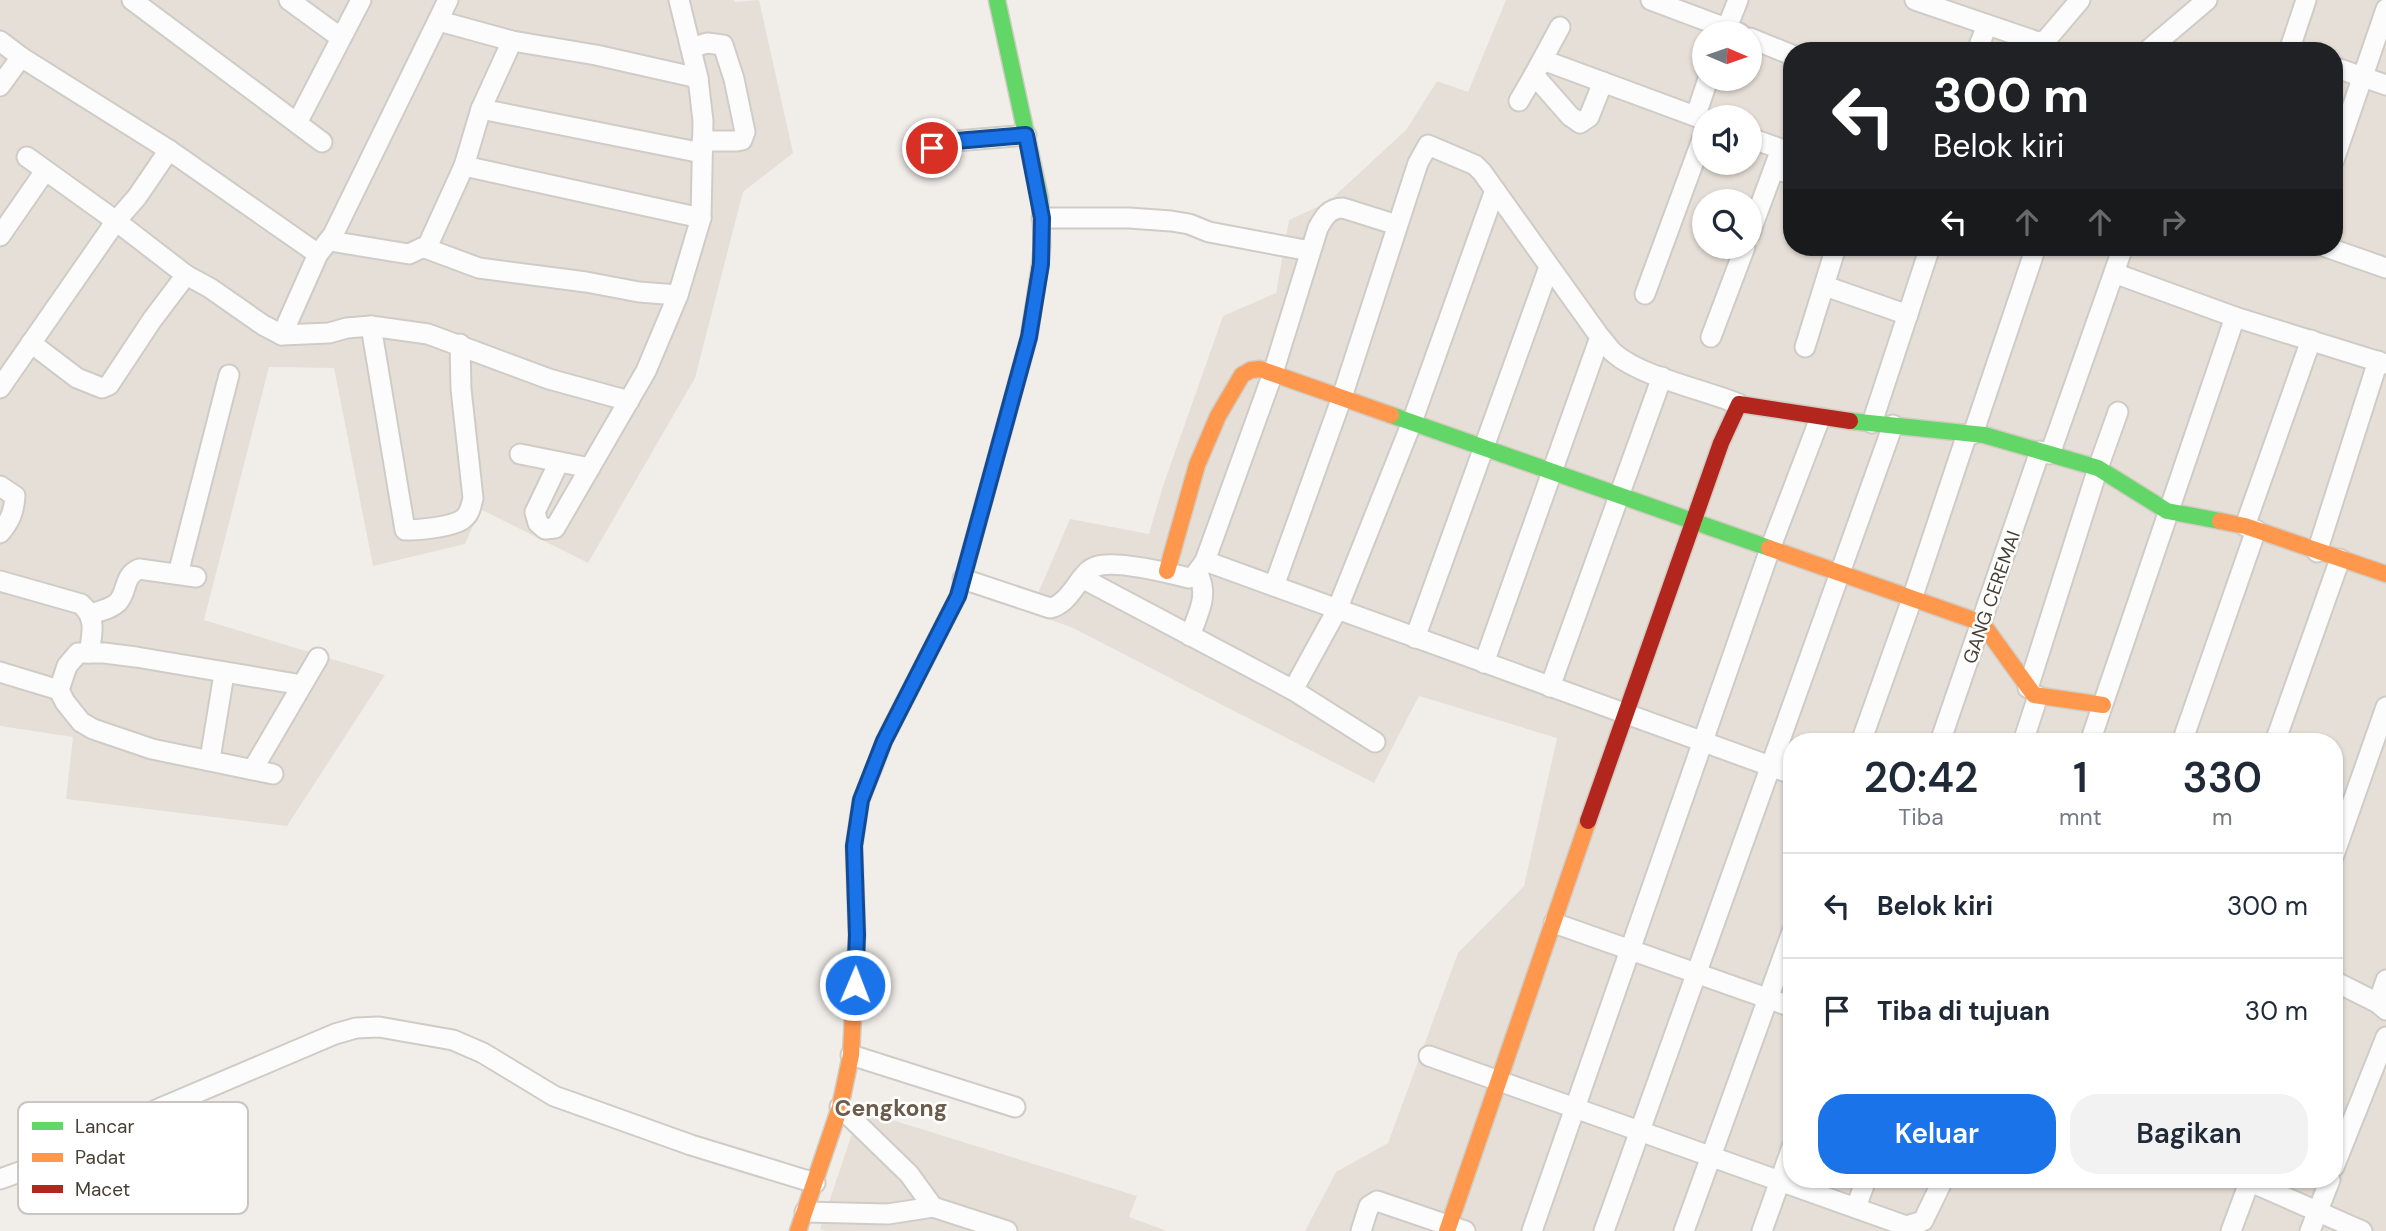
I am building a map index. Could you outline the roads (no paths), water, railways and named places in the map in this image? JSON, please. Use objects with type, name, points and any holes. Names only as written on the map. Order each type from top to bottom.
[{"type":"street","points":[[132,0],[322,142]]},
{"type":"street","points":[[289,0],[341,38]]},
{"type":"street","points":[[297,123],[361,0]]},
{"type":"street","points":[[282,335],[448,0]]},
{"type":"street","points":[[559,462],[535,512],[538,523],[545,529],[555,528],[646,371],[678,295],[701,218],[704,121],[698,78],[679,0]]},
{"type":"street","points":[[798,1231],[840,1107],[851,1055],[857,935],[854,846],[861,800],[884,741],[952,609],[963,579],[1029,337],[1041,264],[1042,218],[997,0]]},
{"type":"street","points":[[1651,0],[1703,21]]},
{"type":"street","points":[[1733,21],[1738,0]]},
{"type":"street","points":[[1915,0],[2042,42],[2080,0]]},
{"type":"street","points":[[2160,42],[2207,0]]},
{"type":"street","points":[[2292,42],[2306,0]]},
{"type":"street","points":[[2343,134],[2386,9]]},
{"type":"street","points":[[439,21],[512,41],[596,55],[698,78]]},
{"type":"street","points":[[1980,42],[1987,25]]},
{"type":"street","points":[[1519,101],[1560,27]]},
{"type":"street","points":[[0,41],[21,57],[324,248],[409,254],[428,245],[464,166],[481,109],[512,41]]},
{"type":"street","points":[[481,109],[702,147],[743,140],[745,132],[734,79],[723,45],[707,43],[691,48]]},
{"type":"street","points":[[1762,43],[1783,51]]},
{"type":"street","points":[[0,86],[21,57]]},
{"type":"street","points":[[1539,67],[1603,82],[1692,120]]},
{"type":"street","points":[[1539,67],[1570,116],[1580,123],[1588,117],[1603,82]]},
{"type":"street","points":[[2343,70],[2386,85]]},
{"type":"street","points":[[932,148],[956,141],[1026,135]]},
{"type":"street","points":[[1762,142],[1781,149],[1783,171],[1762,210]]},
{"type":"street","points":[[1274,586],[1342,397],[1418,163],[1428,145],[1475,165],[1600,337],[1626,361],[1662,377],[1739,404],[1820,418],[2007,440],[2098,468],[2167,511],[2250,528],[2386,573]]},
{"type":"street","points":[[0,388],[116,221],[137,197],[169,150]]},
{"type":"street","points":[[27,157],[186,275],[282,335],[329,333],[371,326],[428,334],[549,379],[629,401]]},
{"type":"street","points":[[1645,294],[1692,157]]},
{"type":"street","points":[[464,166],[701,218]]},
{"type":"street","points":[[0,236],[45,171]]},
{"type":"street","points":[[1293,690],[1337,610],[1412,422],[1495,190]]},
{"type":"street","points":[[1190,636],[1205,592],[1201,567],[1273,373],[1318,228],[1335,208],[1398,225]]},
{"type":"street","points":[[1042,218],[1171,221],[1189,224],[1209,232],[1310,251]]},
{"type":"street","points":[[425,248],[479,268],[639,292],[678,295]]},
{"type":"street","points":[[2343,251],[2384,262]]},
{"type":"street","points":[[1805,347],[1833,256]]},
{"type":"street","points":[[1872,423],[1927,256]]},
{"type":"street","points":[[1864,733],[2033,256]]},
{"type":"street","name":"GANG CEREMAI","points":[[1943,733],[2120,256]]},
{"type":"street","points":[[1711,337],[1740,259]]},
{"type":"street","points":[[1415,638],[1549,267]]},
{"type":"street","points":[[2114,273],[2235,317],[2382,362],[2318,552]]},
{"type":"street","points":[[31,343],[78,378],[102,388],[109,384],[186,275]]},
{"type":"street","points":[[1825,286],[1908,315]]},
{"type":"street","points":[[2093,733],[2235,317]]},
{"type":"street","points":[[371,326],[405,530],[452,524],[463,520],[470,512],[473,498],[461,389],[460,344]]},
{"type":"street","points":[[1484,663],[1600,337]]},
{"type":"street","points":[[2185,733],[2311,340]]},
{"type":"street","points":[[1167,571],[1197,465],[1218,416],[1242,375],[1260,369],[1982,624],[2033,692],[2103,705]]},
{"type":"street","points":[[91,614],[107,609],[120,600],[127,579],[139,569],[187,576],[229,376]]},
{"type":"street","points":[[1550,687],[1662,377]]},
{"type":"street","points":[[1361,1231],[1369,1206],[1377,1201],[1453,1229],[1497,1081],[1721,443],[1739,404]]},
{"type":"street","points":[[2025,733],[2033,692],[2098,468],[2118,412]]},
{"type":"street","points":[[1532,1231],[1770,549],[1820,418]]},
{"type":"street","points":[[1783,733],[1893,425]]},
{"type":"street","points":[[520,454],[590,468]]},
{"type":"street","points":[[0,486],[15,496],[15,509],[9,523],[0,533]]},
{"type":"street","points":[[2278,733],[2340,559]]},
{"type":"street","points":[[963,579],[1050,608],[1057,607],[1065,600],[1088,571],[1103,564],[1167,571],[1188,578],[1201,567]]},
{"type":"street","points":[[1201,567],[1274,586],[1783,771]]},
{"type":"street","points":[[1082,578],[1293,690],[1375,742]]},
{"type":"street","points":[[0,581],[82,604],[91,614],[93,625],[89,653]]},
{"type":"street","points":[[59,690],[72,658],[78,653],[136,657],[224,674],[302,685]]},
{"type":"street","points":[[253,769],[318,657]]},
{"type":"street","points":[[0,672],[59,690],[81,722],[93,729],[152,749],[273,774]]},
{"type":"street","points":[[209,759],[224,674]]},
{"type":"street","points":[[2343,829],[2386,707]]},
{"type":"street","points":[[1604,1231],[1783,733]]},
{"type":"street","points":[[1554,923],[1783,1004]]},
{"type":"street","points":[[1684,1231],[1783,958]]},
{"type":"street","points":[[2343,986],[2382,1006],[2386,980]]},
{"type":"street","points":[[175,1102],[335,1034],[356,1028],[379,1027],[453,1040],[483,1053],[554,1096],[678,1140],[815,1183]]},
{"type":"street","points":[[2343,1144],[2386,1037]]},
{"type":"street","points":[[851,1055],[1015,1107]]},
{"type":"street","points":[[1429,1056],[1783,1181]]},
{"type":"street","points":[[840,1107],[909,1174],[933,1207]]},
{"type":"street","points":[[1762,1231],[1783,1170]]},
{"type":"street","points":[[0,1179],[18,1173]]},
{"type":"street","points":[[1802,1188],[1906,1226],[1923,1221],[1940,1188]]},
{"type":"street","points":[[1856,1207],[1863,1188]]},
{"type":"street","points":[[2231,1231],[2245,1188]]},
{"type":"street","points":[[2266,1188],[2362,1231]]},
{"type":"street","points":[[2310,1231],[2326,1188]]},
{"type":"street","points":[[805,1212],[888,1214],[933,1207],[1007,1231]]},
{"type":"district","name":"Cengkong","points":[[891,1108]]}]
